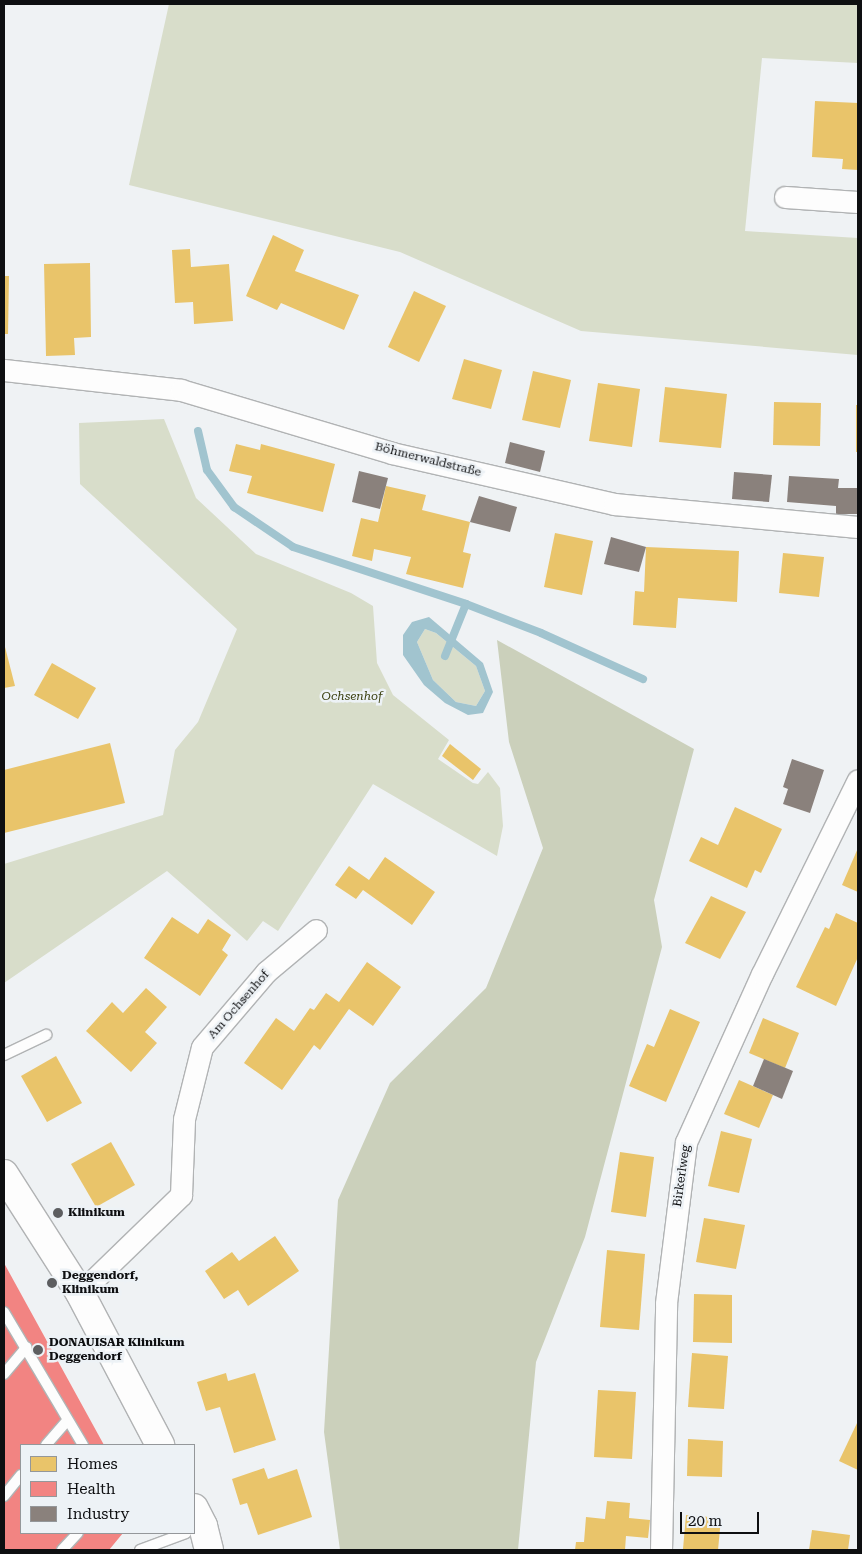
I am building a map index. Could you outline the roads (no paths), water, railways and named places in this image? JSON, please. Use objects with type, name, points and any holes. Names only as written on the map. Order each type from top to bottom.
[{"type":"street","points":[[785,197],[858,202]]},
{"type":"street","name":"Böhmerwaldstraße","points":[[4,370],[181,390],[392,453],[614,504],[858,527]]},
{"type":"street","name":"Birkerlweg","points":[[661,1550],[666,1303],[686,1142],[762,974],[858,780]]},
{"type":"street","name":"Am Ochsenhof","points":[[80,1293],[181,1196],[184,1119],[202,1047],[266,972],[316,930]]},
{"type":"street","points":[[4,1174],[80,1293],[159,1444]]},
{"type":"lane","points":[[4,1055],[46,1035]]},
{"type":"lane","points":[[4,1312],[27,1347],[67,1421],[82,1444]]},
{"type":"lane","points":[[4,1374],[27,1347]]},
{"type":"lane","points":[[47,1444],[67,1421]]},
{"type":"lane","points":[[4,1496],[20,1476]]},
{"type":"lane","points":[[62,1550],[77,1534]]},
{"type":"lane","points":[[140,1550],[183,1534]]},
{"type":"water","points":[[429,617],[483,663],[493,692],[483,713],[468,715],[445,703],[424,685],[403,655],[403,635],[412,622]],"holes":[[[425,629],[436,633],[476,666],[485,691],[476,706],[456,702],[433,680],[417,642]]]},
{"type":"waterway","points":[[198,431],[207,470],[234,507],[293,547],[466,604],[541,633],[643,679]]},
{"type":"waterway","points":[[445,656],[466,604]]},
{"type":"place","name":"Klinikum","points":[[58,1213]]},
{"type":"place","name":"Deggendorf, Klinikum","points":[[52,1283]]},
{"type":"place","name":"DONAUISAR Klinikum Deggendorf","points":[[38,1350]]},
{"type":"park label","name":"Ochsenhof","points":[[352,697]]}]
